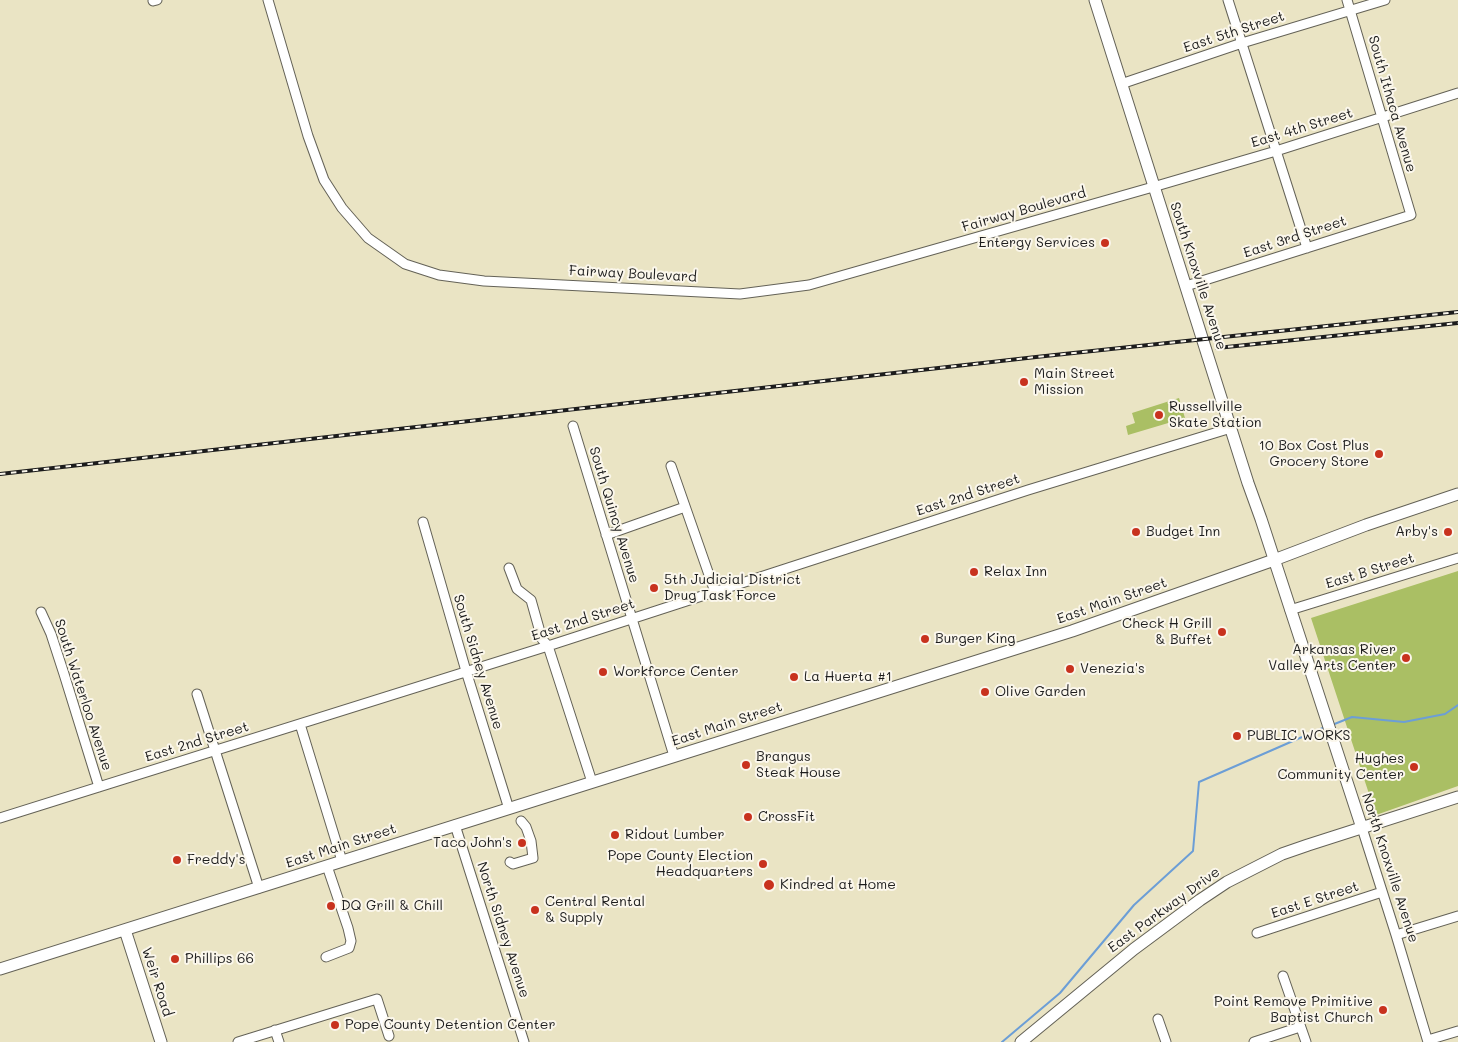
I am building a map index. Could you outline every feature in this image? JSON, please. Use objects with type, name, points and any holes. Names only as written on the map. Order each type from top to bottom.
[{"type":"main road","name":"South Knoxville Avenue","points":[[1096,0],[1121,84],[1274,560]]},
{"type":"main road","name":"East Main Street","points":[[0,969],[1072,631],[1274,560],[1366,525],[1458,494]]},
{"type":"main road","name":"North Knoxville Avenue","points":[[1274,560],[1362,828]]},
{"type":"main road","name":"East Parkway Drive","points":[[1021,1042],[1134,949],[1227,882],[1282,854],[1458,797]]},
{"type":"main road","name":"Weir Road","points":[[125,930],[161,1042]]},
{"type":"street","name":"Fairway Boulevard","points":[[268,0],[308,136],[324,180],[342,208],[368,238],[405,264],[439,275],[484,281],[740,294],[799,287],[1154,187]]},
{"type":"street","points":[[1228,0],[1307,248]]},
{"type":"street","name":"South Ithaca Avenue","points":[[1347,0],[1412,215]]},
{"type":"street","name":"East 5th Street","points":[[1121,84],[1385,0]]},
{"type":"street","name":"East 4th Street","points":[[1154,187],[1276,151],[1458,93]]},
{"type":"street","name":"East 3rd Street","points":[[1186,286],[1412,215]]},
{"type":"street","name":"South Quincy Avenue","points":[[573,426],[674,756]]},
{"type":"street","name":"East 2nd Street","points":[[0,818],[548,646],[1028,490],[1231,428]]},
{"type":"street","points":[[671,466],[715,592]]},
{"type":"street","points":[[606,535],[685,507]]},
{"type":"street","name":"South Sidney Avenue","points":[[423,522],[466,671],[509,809]]},
{"type":"street","name":"East B Street","points":[[1290,610],[1458,558]]},
{"type":"street","points":[[509,568],[517,589],[531,600],[542,639],[548,646],[592,782]]},
{"type":"street","name":"South Waterloo Avenue","points":[[41,612],[51,634],[99,787]]},
{"type":"street","points":[[197,694],[259,888]]},
{"type":"street","points":[[300,724],[342,861]]},
{"type":"street","points":[[510,862],[513,864],[533,858],[531,841],[521,821]]},
{"type":"street","name":"North Sidney Avenue","points":[[455,825],[524,1042]]},
{"type":"street","name":"North Knoxville Avenue","points":[[1362,828],[1428,1041]]},
{"type":"street","points":[[326,957],[350,948],[348,928],[327,866]]},
{"type":"street","name":"East E Street","points":[[1257,933],[1382,892]]},
{"type":"street","points":[[1396,935],[1458,916]]},
{"type":"street","points":[[1283,976],[1306,1042]]},
{"type":"street","points":[[238,1042],[377,999],[389,1036]]},
{"type":"street","points":[[1158,1019],[1166,1042]]},
{"type":"street","points":[[1254,1042],[1300,1027]]},
{"type":"street","points":[[275,1030],[279,1042]]},
{"type":"street","points":[[1428,1041],[1458,1030]]},
{"type":"green space","name":"Russellville Skate Station","points":[[1179,398],[1185,418],[1128,435],[1126,426],[1135,423],[1132,413]]},
{"type":"green space","points":[[1458,571],[1458,786],[1376,815],[1311,618]]},
{"type":"waterway","points":[[1332,725],[1352,717],[1404,722],[1445,714],[1458,705]]},
{"type":"waterway","points":[[1002,1042],[1060,993],[1134,905],[1193,851],[1199,782],[1325,727]]},
{"type":"railway","points":[[0,474],[1036,357],[1458,312]]},
{"type":"railway","points":[[1217,348],[1458,323]]},
{"type":"place","name":"Entergy Services","points":[[1105,243]]},
{"type":"place","name":"Main Street Mission","points":[[1024,382]]},
{"type":"place","name":"Russellville Skate Station","points":[[1159,415]]},
{"type":"place","name":"10 Box Cost Plus Grocery Store","points":[[1379,454]]},
{"type":"place","name":"Budget Inn","points":[[1136,532]]},
{"type":"place","name":"Arby's","points":[[1448,532]]},
{"type":"place","name":"Relax Inn","points":[[974,572]]},
{"type":"place","name":"5th Judicial District Drug Task Force","points":[[654,588]]},
{"type":"place","name":"Check H Grill & Buffet","points":[[1222,632]]},
{"type":"place","name":"Burger King","points":[[925,639]]},
{"type":"place","name":"Arkansas River Valley Arts Center","points":[[1406,658]]},
{"type":"place","name":"Venezia's","points":[[1070,669]]},
{"type":"place","name":"Workforce Center","points":[[603,672]]},
{"type":"place","name":"La Huerta #1","points":[[794,677]]},
{"type":"place","name":"Olive Garden","points":[[985,692]]},
{"type":"place","name":"PUBLIC WORKS","points":[[1237,736]]},
{"type":"place","name":"Brangus Steak House","points":[[746,765]]},
{"type":"place","name":"Hughes Community Center","points":[[1414,767]]},
{"type":"place","name":"CrossFit","points":[[748,817]]},
{"type":"place","name":"Ridout Lumber","points":[[615,835]]},
{"type":"place","name":"Taco John's","points":[[522,843]]},
{"type":"place","name":"Freddy's","points":[[177,860]]},
{"type":"place","name":"Pope County Election Headquarters","points":[[763,864]]},
{"type":"place","name":"Kindred at Home","points":[[769,885]]},
{"type":"place","name":"DQ Grill & Chill","points":[[331,906]]},
{"type":"place","name":"Central Rental & Supply","points":[[535,910]]},
{"type":"place","name":"Phillips 66","points":[[175,959]]},
{"type":"place","name":"Point Remove Primitive Baptist Church","points":[[1383,1010]]},
{"type":"place","name":"Pope County Detention Center","points":[[335,1025]]}]
